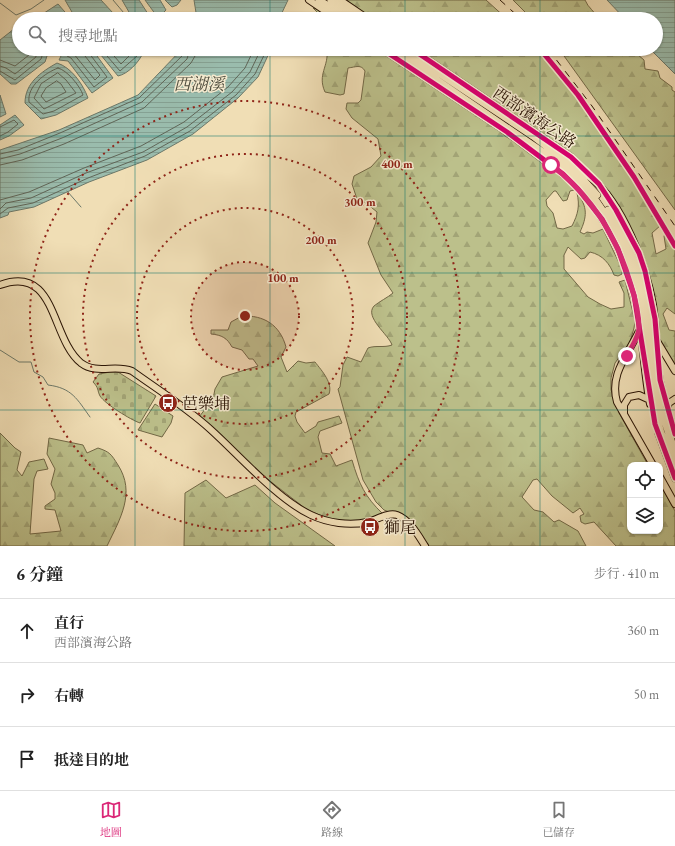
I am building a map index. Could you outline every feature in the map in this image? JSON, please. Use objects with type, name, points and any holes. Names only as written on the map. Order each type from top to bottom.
[{"type":"highway","points":[[319,0],[337,12]]},
{"type":"highway","points":[[331,0],[349,12]]},
{"type":"highway","points":[[401,56],[563,166],[594,198],[618,236],[634,274],[641,301],[654,409],[661,433],[675,464]]},
{"type":"highway","points":[[413,56],[533,136],[599,184]]},
{"type":"highway","points":[[507,128],[551,162],[563,174]]},
{"type":"highway","points":[[533,136],[566,161],[584,180],[599,197],[629,244],[637,262],[647,302],[660,407],[675,452]]},
{"type":"main road","points":[[309,0],[327,12]]},
{"type":"main road","points":[[340,0],[358,12]]},
{"type":"main road","name":"西部濱海公路","points":[[393,56],[507,132],[563,174],[594,207],[612,236],[629,278],[634,295],[655,424],[675,478]]},
{"type":"main road","name":"西部濱海公路","points":[[422,56],[571,157],[599,184],[616,210],[639,254],[650,293],[655,319],[660,380],[666,408],[675,434]]},
{"type":"main road","points":[[0,285],[13,281],[34,285],[46,298],[66,343],[82,364],[100,370],[126,368],[132,371],[209,427],[261,477],[299,509],[322,520],[341,524],[366,522],[388,515],[396,515],[406,522],[425,546]]},
{"type":"main road","points":[[639,329],[615,379],[614,392],[616,402],[651,462]]},
{"type":"main road","points":[[656,340],[675,371]]},
{"type":"main road","points":[[624,415],[624,405],[630,397],[639,394],[650,400]]},
{"type":"main road","points":[[666,408],[669,402],[675,399]]},
{"type":"main road","points":[[663,482],[675,504]]},
{"type":"green space","points":[[347,0],[486,0],[499,12],[360,12],[352,7]]},
{"type":"green space","points":[[513,0],[585,0],[593,12],[525,12]]},
{"type":"green space","points":[[313,8],[324,12],[317,12]]},
{"type":"green space","points":[[327,56],[388,56],[484,118],[505,136],[534,153],[573,185],[574,190],[570,191],[567,200],[563,201],[556,191],[554,191],[546,200],[547,206],[553,213],[557,228],[563,229],[572,226],[578,210],[577,193],[585,208],[584,222],[580,232],[584,234],[587,232],[593,233],[603,229],[622,269],[622,274],[618,276],[614,275],[608,264],[595,253],[590,252],[585,258],[581,259],[568,247],[564,255],[564,269],[588,297],[611,309],[624,307],[624,293],[619,282],[625,280],[635,321],[630,342],[615,363],[611,378],[611,390],[619,413],[646,462],[627,462],[627,534],[663,534],[663,489],[675,511],[675,546],[616,546],[594,522],[585,524],[581,522],[580,516],[584,514],[580,508],[573,513],[552,496],[537,479],[533,480],[522,497],[534,510],[543,512],[554,522],[559,520],[578,531],[586,546],[429,546],[408,519],[384,510],[376,502],[363,480],[338,389],[340,387],[343,365],[347,357],[361,362],[368,348],[392,345],[372,315],[374,306],[393,293],[381,275],[368,243],[376,222],[377,212],[366,203],[357,199],[352,184],[354,176],[371,167],[381,156],[378,139],[352,118],[346,109],[347,103],[358,103],[361,100],[365,71],[362,67],[348,68],[344,94],[340,95],[325,92],[322,80]]},
{"type":"green space","points":[[426,56],[545,56],[574,90],[631,170],[661,225],[652,233],[656,254],[666,249],[664,236],[666,233],[675,250],[675,314],[667,308],[663,314],[669,330],[675,331],[675,367],[661,343],[656,330],[649,276],[608,193],[588,170],[561,146]]},
{"type":"green space","points":[[564,56],[639,56],[644,60],[645,69],[658,71],[660,78],[672,87],[672,90],[675,92],[675,210]]},
{"type":"green space","points":[[242,316],[257,317],[264,320],[275,327],[280,333],[286,347],[281,357],[287,372],[298,361],[306,363],[315,362],[324,373],[328,381],[330,390],[329,394],[296,412],[295,416],[297,422],[305,433],[316,426],[318,422],[339,416],[342,423],[320,431],[318,437],[322,453],[330,454],[336,466],[352,460],[363,490],[383,514],[383,518],[340,524],[306,509],[257,471],[199,417],[213,399],[215,389],[222,377],[258,366],[253,359],[249,359],[242,350],[232,347],[224,338],[211,334],[211,330],[228,330],[231,322]]},
{"type":"green space","points":[[118,372],[156,396],[140,423],[118,411],[100,396],[97,387],[93,382],[99,374]]},
{"type":"green space","points":[[155,404],[173,416],[171,423],[162,437],[138,430]]},
{"type":"green space","points":[[0,433],[21,452],[17,470],[22,476],[29,462],[44,459],[48,469],[37,471],[34,479],[30,534],[61,531],[55,510],[45,509],[45,506],[55,499],[55,493],[51,484],[55,469],[47,454],[49,438],[83,445],[87,453],[98,448],[108,452],[112,456],[123,475],[126,486],[126,496],[121,516],[107,546],[0,546]]},
{"type":"green space","points":[[206,480],[226,498],[255,485],[275,503],[335,546],[184,546],[185,493]]},
{"type":"water","points":[[65,0],[101,0],[112,12],[72,12]]},
{"type":"water","points":[[122,0],[139,0],[147,12],[129,12]]},
{"type":"water","points":[[145,0],[160,0],[166,10],[164,12],[154,12]]},
{"type":"water","points":[[165,0],[181,0],[177,5],[172,7]]},
{"type":"water","points":[[194,0],[288,0],[282,12],[196,12]]},
{"type":"water","points":[[607,0],[675,0],[675,74],[657,56],[663,56],[663,12],[618,12]]},
{"type":"water","points":[[58,4],[65,12],[46,12]]},
{"type":"water","points":[[12,31],[12,56],[47,56],[45,62],[16,84],[11,84],[0,74],[0,40]]},
{"type":"water","points":[[61,56],[97,56],[113,78],[92,93],[68,61],[59,60]]},
{"type":"water","points":[[102,56],[141,56],[133,67],[126,73],[118,76]]},
{"type":"water","name":"西湖溪","points":[[175,56],[268,56],[258,77],[238,98],[193,134],[147,160],[89,182],[34,207],[9,212],[8,215],[0,218],[0,150],[59,130],[138,95]]},
{"type":"water","points":[[57,63],[72,72],[83,87],[88,98],[56,115],[41,119],[25,103],[26,96],[35,79],[45,70]]},
{"type":"water","points":[[0,95],[6,114],[0,117]]},
{"type":"water","points":[[15,115],[24,125],[9,136],[0,140],[0,125]]},
{"type":"waterway","points":[[24,12],[44,0]]},
{"type":"waterway","points":[[113,0],[123,12]]},
{"type":"waterway","points":[[0,3],[12,12]]},
{"type":"waterway","points":[[67,191],[81,207]]},
{"type":"waterway","points":[[0,350],[19,362],[31,362],[34,372],[43,377],[48,385],[56,386],[73,395],[90,417]]},
{"type":"railway","points":[[500,0],[513,12]]},
{"type":"railway","points":[[553,56],[592,106],[675,226]]},
{"type":"cycle path","points":[[393,56],[507,132],[563,174],[578,189],[602,219],[618,249],[634,295],[655,424],[675,478]]},
{"type":"cycle path","points":[[422,56],[571,157],[599,184],[616,210],[639,253],[645,271],[655,319],[660,380],[675,434]]},
{"type":"cycle path","points":[[546,56],[578,95],[634,177],[675,246]]},
{"type":"place","name":"芭樂埔","points":[[168,403]]},
{"type":"place","name":"獅尾","points":[[370,527]]},
{"type":"route","points":[[551,165],[563,174],[578,189],[602,219],[618,249],[634,295],[638,316],[639,329],[627,356]]}]
